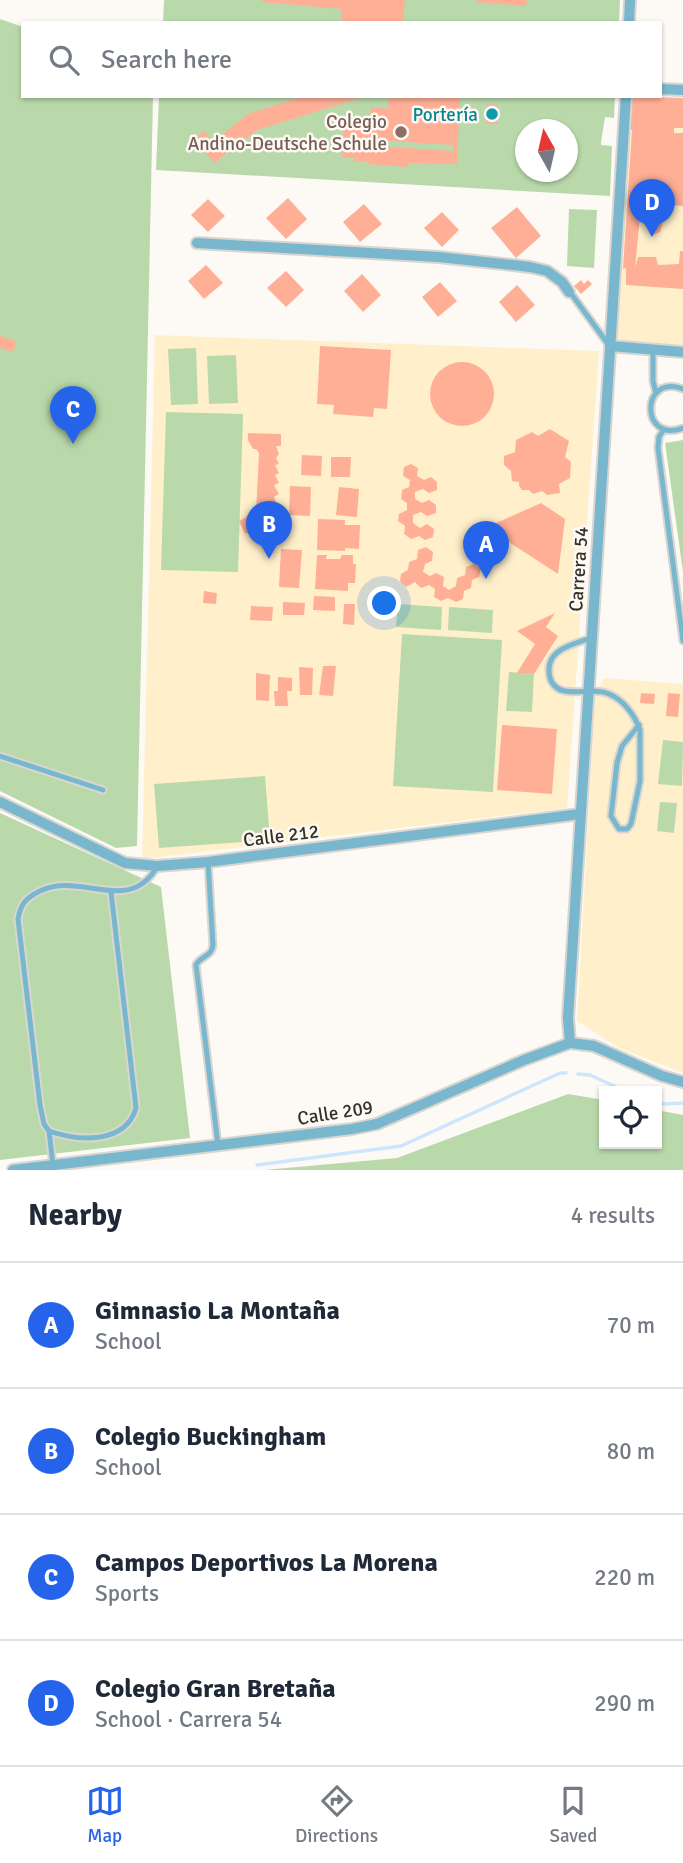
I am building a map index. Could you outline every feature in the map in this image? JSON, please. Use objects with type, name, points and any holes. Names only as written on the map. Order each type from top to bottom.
[{"type":"street","points":[[629,21],[630,0]]},
{"type":"street","points":[[662,89],[683,90]]},
{"type":"street","name":"Carrera 54","points":[[570,1043],[568,1018],[580,814],[626,98]]},
{"type":"street","points":[[197,243],[439,257],[530,267],[547,271],[562,282],[569,292]]},
{"type":"street","points":[[610,346],[683,352]]},
{"type":"street","name":"Calle 212","points":[[0,803],[125,863],[157,866],[208,862],[580,814]]},
{"type":"street","points":[[570,1043],[594,1046],[683,1083]]},
{"type":"street","name":"Calle 209","points":[[13,1170],[377,1124],[524,1060],[570,1043]]},
{"type":"lane","points":[[569,292],[610,346]]},
{"type":"lane","points":[[653,350],[653,381],[656,393]]},
{"type":"lane","points":[[683,389],[672,386],[656,393],[651,400],[650,409],[656,425],[673,431],[683,428]]},
{"type":"lane","points":[[664,429],[658,442],[683,641]]},
{"type":"lane","points":[[591,639],[559,649],[548,668],[551,682],[557,688],[563,691],[608,693],[628,709],[639,725],[640,781],[634,817],[627,830],[619,829],[611,816],[617,763],[622,746],[639,725]]},
{"type":"lane","points":[[0,757],[103,790]]},
{"type":"lane","points":[[208,862],[213,945],[209,954],[196,965],[218,1145]]},
{"type":"lane","points":[[53,1165],[49,1131],[44,1124],[40,1105],[18,919],[20,905],[29,896],[60,885],[75,884],[111,892],[125,891],[145,884],[157,866]]},
{"type":"lane","points":[[49,1131],[68,1138],[106,1136],[124,1129],[132,1120],[136,1108],[111,892]]},
{"type":"shaded area","points":[[630,98],[683,98],[683,348],[613,343]]},
{"type":"shaded area","points":[[155,335],[599,351],[567,808],[142,859]]},
{"type":"shaded area","points":[[604,678],[683,684],[683,1073],[619,1048],[577,1021],[595,695]]},
{"type":"green space","points":[[164,0],[620,0],[619,21],[163,21]]},
{"type":"green space","points":[[0,19],[21,26],[21,98],[153,98],[137,846],[116,848],[0,791]]},
{"type":"green space","points":[[159,98],[615,98],[614,118],[605,117],[601,142],[601,145],[612,146],[610,196],[156,170]]},
{"type":"green space","points":[[569,209],[597,210],[594,268],[567,266]]},
{"type":"green space","points":[[196,348],[198,404],[171,405],[168,349]]},
{"type":"green space","points":[[236,355],[238,403],[209,404],[207,356]]},
{"type":"green space","points":[[166,412],[243,414],[238,572],[161,570]]},
{"type":"green space","points":[[683,440],[683,572],[665,443]]},
{"type":"green space","points":[[398,604],[442,607],[441,630],[396,627]]},
{"type":"green space","points":[[449,607],[493,610],[492,633],[448,630]]},
{"type":"green space","points":[[402,634],[502,640],[493,792],[393,786]]},
{"type":"green space","points":[[509,672],[534,674],[532,712],[506,711]]},
{"type":"green space","points":[[663,740],[683,742],[682,786],[658,784]]},
{"type":"green space","points":[[265,776],[270,840],[159,848],[154,784]]},
{"type":"green space","points":[[660,802],[677,803],[674,833],[657,831]]},
{"type":"green space","points":[[0,813],[161,887],[190,1138],[0,1160]]},
{"type":"green space","points":[[568,1094],[599,1099],[599,1149],[662,1149],[662,1111],[683,1115],[683,1170],[264,1170],[397,1158]]},
{"type":"building","points":[[405,0],[403,21],[341,21],[342,9],[262,2]]},
{"type":"building","points":[[476,0],[527,0],[526,6]]},
{"type":"building","name":"Colegio Andino-Deutsche Schule","points":[[299,98],[360,98],[257,130],[214,163],[195,139],[204,131],[213,142],[248,114]]},
{"type":"building","name":"Colegio Andino-Deutsche Schule","points":[[389,98],[460,98],[457,164],[408,163],[408,167],[368,164],[354,161],[355,158],[342,157],[343,144],[453,151],[453,145],[343,138],[344,126],[370,125],[371,107],[388,109]]},
{"type":"building","points":[[630,98],[683,98],[683,128],[674,128],[674,133],[683,133],[683,206],[659,204],[664,217],[660,232],[653,235],[650,235],[651,218],[640,217],[635,268],[638,257],[656,257],[658,265],[679,264],[680,251],[683,251],[683,289],[626,285],[626,268],[623,269],[632,130],[627,130]]},
{"type":"building","name":"Portería","points":[[487,104],[498,105],[497,124],[486,123]]},
{"type":"building","points":[[288,198],[307,219],[286,239],[266,218]]},
{"type":"building","points":[[208,199],[225,216],[208,232],[191,215]]},
{"type":"building","points":[[364,204],[382,224],[360,242],[343,222]]},
{"type":"building","points":[[517,207],[541,236],[516,258],[491,228]]},
{"type":"building","points":[[442,212],[459,230],[442,247],[424,228]]},
{"type":"building","points":[[206,265],[223,283],[204,299],[188,281]]},
{"type":"building","points":[[286,271],[304,290],[286,307],[267,288]]},
{"type":"building","points":[[362,274],[381,295],[363,312],[344,291]]},
{"type":"building","points":[[581,280],[584,284],[588,280],[592,284],[581,294],[574,286]]},
{"type":"building","points":[[440,282],[457,301],[438,317],[422,297]]},
{"type":"building","points":[[517,285],[535,305],[516,322],[499,302]]},
{"type":"building","points":[[0,336],[16,341],[13,352],[0,348]]},
{"type":"building","points":[[320,346],[391,350],[387,409],[374,408],[373,417],[333,414],[334,405],[317,404]]},
{"type":"building","points":[[462,362],[485,371],[494,394],[485,417],[462,426],[439,417],[430,394],[439,371]]},
{"type":"building","points":[[550,429],[569,441],[565,457],[571,462],[570,478],[559,484],[560,493],[547,495],[542,491],[533,494],[529,490],[522,490],[519,482],[512,481],[511,471],[504,465],[504,456],[515,452],[516,440],[532,432],[538,436]]},
{"type":"building","points":[[248,433],[281,434],[281,446],[276,446],[279,464],[275,465],[279,473],[275,475],[279,483],[274,485],[279,494],[274,497],[275,531],[266,536],[263,531],[256,535],[253,530],[245,534],[239,521],[256,512],[259,453],[248,440]]},
{"type":"building","points":[[302,455],[322,456],[321,476],[301,475]]},
{"type":"building","points":[[331,457],[351,457],[350,477],[331,477]]},
{"type":"building","points":[[411,464],[418,468],[417,476],[424,480],[431,477],[437,482],[437,490],[429,493],[423,489],[415,492],[415,499],[422,503],[429,500],[436,505],[436,513],[427,516],[421,512],[413,515],[413,523],[420,528],[427,524],[434,529],[433,537],[425,540],[419,536],[411,539],[404,534],[405,526],[398,521],[399,514],[407,510],[407,503],[401,499],[402,490],[409,487],[410,480],[403,476],[404,467]]},
{"type":"building","points":[[290,486],[311,487],[310,516],[289,515]]},
{"type":"building","points":[[339,487],[359,489],[357,517],[336,515]]},
{"type":"building","points":[[541,503],[565,519],[558,574],[495,533],[494,524]]},
{"type":"building","points":[[318,519],[345,520],[345,525],[360,525],[359,549],[317,550]]},
{"type":"building","points":[[426,547],[433,552],[432,561],[425,564],[423,572],[430,576],[436,573],[444,577],[443,586],[449,590],[456,586],[457,578],[465,575],[466,567],[474,564],[481,568],[479,577],[472,580],[471,588],[464,591],[463,599],[456,602],[448,598],[441,601],[434,597],[435,589],[429,585],[421,588],[415,582],[406,587],[400,581],[401,574],[408,570],[409,562],[417,559],[418,550]]},
{"type":"building","points":[[281,549],[302,550],[299,588],[279,587]]},
{"type":"building","points":[[317,555],[327,555],[326,559],[340,559],[342,555],[353,555],[353,564],[356,564],[355,583],[348,583],[348,591],[315,589]]},
{"type":"building","points":[[204,591],[217,593],[216,604],[203,603]]},
{"type":"building","points":[[314,596],[335,597],[335,611],[313,610]]},
{"type":"building","points":[[283,602],[305,603],[304,615],[283,615]]},
{"type":"building","points":[[344,604],[355,604],[354,625],[343,624]]},
{"type":"building","points":[[251,606],[273,607],[272,621],[250,620]]},
{"type":"building","points":[[555,613],[546,627],[558,636],[534,674],[517,673],[535,644],[517,631]]},
{"type":"building","points":[[323,666],[336,666],[333,696],[319,695]]},
{"type":"building","points":[[299,667],[313,668],[312,695],[300,695]]},
{"type":"building","points":[[256,673],[270,675],[269,701],[256,700]]},
{"type":"building","points":[[278,677],[292,678],[292,691],[287,691],[288,706],[275,706],[274,691],[278,691]]},
{"type":"building","points":[[641,693],[655,694],[654,704],[640,703]]},
{"type":"building","points":[[668,693],[680,694],[678,717],[666,716]]},
{"type":"building","points":[[502,725],[557,729],[552,794],[497,790]]},
{"type":"waterway","points":[[257,1165],[401,1146],[560,1073],[566,1073]]},
{"type":"waterway","points":[[578,1074],[590,1075],[614,1086]]},
{"type":"waterway","points":[[662,1103],[683,1103]]},
{"type":"place","name":"Portería","points":[[492,114]]},
{"type":"place","name":"Colegio Andino-Deutsche Schule","points":[[401,132]]},
{"type":"place","name":"Colegio Gran Bretaña","points":[[652,237]]},
{"type":"place","name":"Campos Deportivos La Morena","points":[[73,444]]},
{"type":"place","name":"Colegio Buckingham","points":[[269,559]]},
{"type":"place","name":"Gimnasio La Montaña","points":[[486,579]]}]
